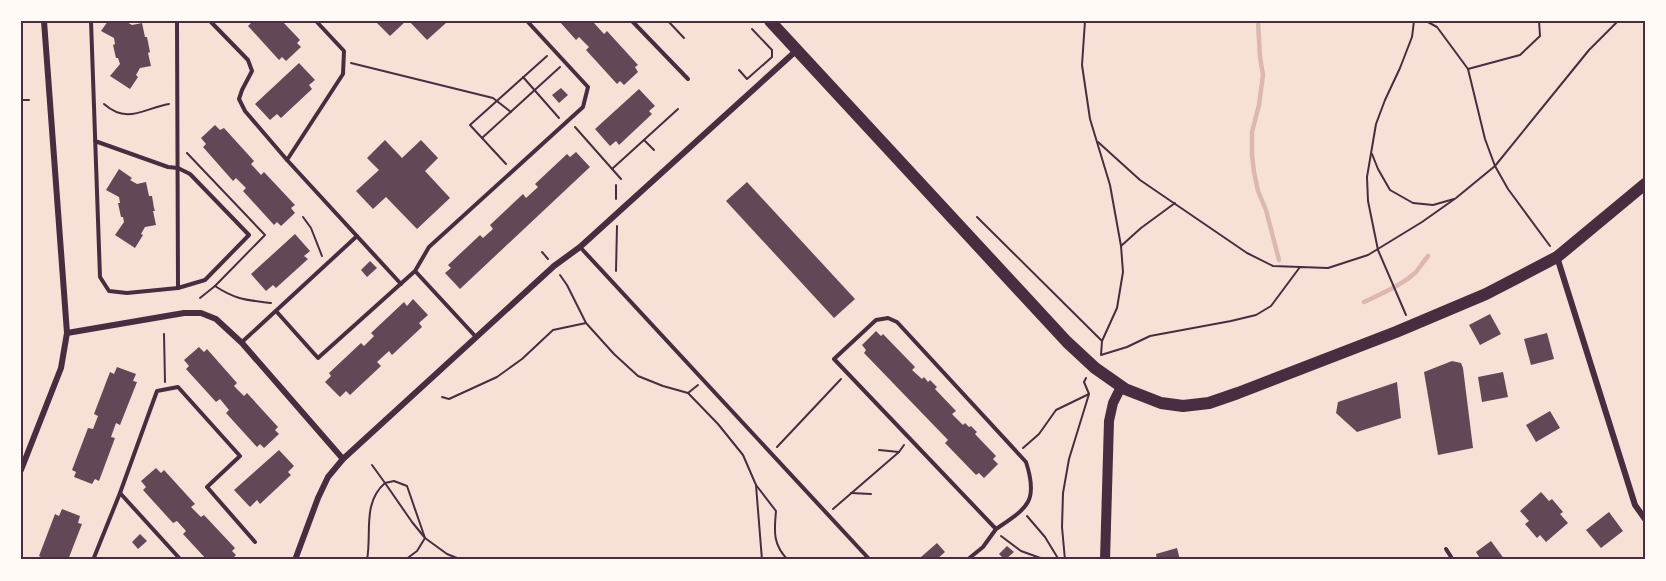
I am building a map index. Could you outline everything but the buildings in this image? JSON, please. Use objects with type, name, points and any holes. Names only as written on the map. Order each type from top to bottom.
[{"type":"main road","points":[[770,21],[1066,342],[1121,387],[1161,403],[1183,406],[1209,403],[1410,326],[1486,294],[1557,257],[1645,184]]},
{"type":"main road","points":[[1105,560],[1110,421],[1113,403],[1121,387]]},
{"type":"street","points":[[21,470],[23,459],[61,368],[67,333],[44,21]]},
{"type":"street","points":[[295,560],[318,498],[328,477],[343,459],[797,50]]},
{"type":"street","points":[[1557,257],[1635,505],[1645,519]]},
{"type":"street","points":[[67,333],[184,313],[201,313],[216,319],[242,343],[343,459]]},
{"type":"lane","points":[[91,21],[94,99],[95,141],[100,278],[109,291],[127,293],[178,288],[205,280],[249,235],[190,174],[95,141]]},
{"type":"lane","points":[[177,21],[178,288]]},
{"type":"lane","points":[[210,21],[248,60],[252,71],[239,99],[245,111],[400,284]]},
{"type":"lane","points":[[287,160],[343,74],[344,51],[316,21]]},
{"type":"lane","points":[[276,311],[318,358],[416,271],[429,247],[583,107],[588,87],[527,21]]},
{"type":"lane","points":[[632,21],[687,79]]},
{"type":"lane","points":[[242,343],[357,236]]},
{"type":"lane","points":[[580,247],[870,560]]},
{"type":"lane","points":[[416,271],[476,337]]},
{"type":"lane","points":[[967,560],[983,547],[996,529],[1023,511],[1032,494],[1032,479],[1026,462],[897,322],[888,318],[876,320],[834,358],[996,529]]},
{"type":"lane","points":[[93,560],[157,391],[178,387],[240,456],[207,487],[255,542]]},
{"type":"lane","points":[[120,493],[181,560]]},
{"type":"lane","points":[[1446,549],[1453,560]]},
{"type":"path","points":[[668,21],[684,38]]},
{"type":"path","points":[[1085,21],[1082,65],[1090,119],[1110,185],[1121,246],[1123,272],[1117,308],[1102,341],[1101,355],[1127,347],[1150,336],[1256,315],[1271,306],[1300,267]]},
{"type":"path","points":[[1410,326],[1378,250],[1368,201],[1367,177],[1376,124],[1412,37],[1414,21]]},
{"type":"path","points":[[1425,21],[1437,27],[1468,69],[1485,139],[1495,166],[1508,189],[1557,257]]},
{"type":"path","points":[[1468,69],[1520,55],[1540,36],[1539,21]]},
{"type":"path","points":[[1096,140],[1140,180],[1246,253],[1273,266],[1328,268],[1378,250],[1456,198],[1495,166],[1589,50],[1618,21]]},
{"type":"path","points":[[739,70],[747,79],[772,57],[772,50],[752,29]]},
{"type":"path","points":[[512,171],[471,125],[554,50]]},
{"type":"path","points":[[344,61],[493,98],[511,112]]},
{"type":"path","points":[[482,138],[565,62]]},
{"type":"path","points":[[523,78],[564,124]]},
{"type":"path","points":[[21,100],[29,99]]},
{"type":"path","points":[[94,99],[101,100],[113,110],[134,115],[177,103]]},
{"type":"path","points":[[612,169],[678,109]]},
{"type":"path","points":[[569,120],[621,179]]},
{"type":"path","points":[[644,140],[654,150]]},
{"type":"path","points":[[1371,152],[1390,190],[1413,203],[1433,205],[1456,198]]},
{"type":"path","points":[[616,184],[616,274]]},
{"type":"path","points":[[1121,246],[1175,203]]},
{"type":"path","points":[[303,217],[311,228],[323,259]]},
{"type":"path","points":[[976,217],[1102,341]]},
{"type":"path","points":[[542,252],[555,266],[567,285],[586,323],[614,354],[638,376],[688,393],[718,424],[743,455],[756,485],[776,511],[774,530],[779,550],[788,560]]},
{"type":"path","points":[[215,286],[230,296],[273,304]]},
{"type":"path","points":[[442,398],[449,399],[497,377],[522,359],[553,330],[586,323]]},
{"type":"path","points":[[164,334],[165,390]]},
{"type":"path","points":[[1065,560],[1062,526],[1063,493],[1069,459],[1089,394],[1084,382],[1088,376]]},
{"type":"path","points":[[776,448],[843,377]]},
{"type":"path","points":[[1018,452],[1039,434],[1056,410],[1089,394]]},
{"type":"path","points":[[833,509],[899,452],[905,443]]},
{"type":"path","points":[[879,450],[899,452]]},
{"type":"path","points":[[372,465],[425,538],[447,554],[462,560]]},
{"type":"path","points":[[367,560],[372,500],[385,483],[394,481],[407,486],[425,538]]},
{"type":"path","points":[[756,485],[762,560]]},
{"type":"path","points":[[851,493],[871,494]]},
{"type":"path","points":[[1023,511],[1045,537],[1059,560]]},
{"type":"path","points":[[996,529],[1004,539],[1021,551],[1046,560]]},
{"type":"path","points":[[405,560],[417,551],[425,538]]},
{"type":"waterway","points":[[1258,21],[1263,75],[1252,132],[1252,155],[1258,191],[1266,210],[1279,260]]},
{"type":"waterway","points":[[1364,302],[1410,277],[1428,256]]}]
